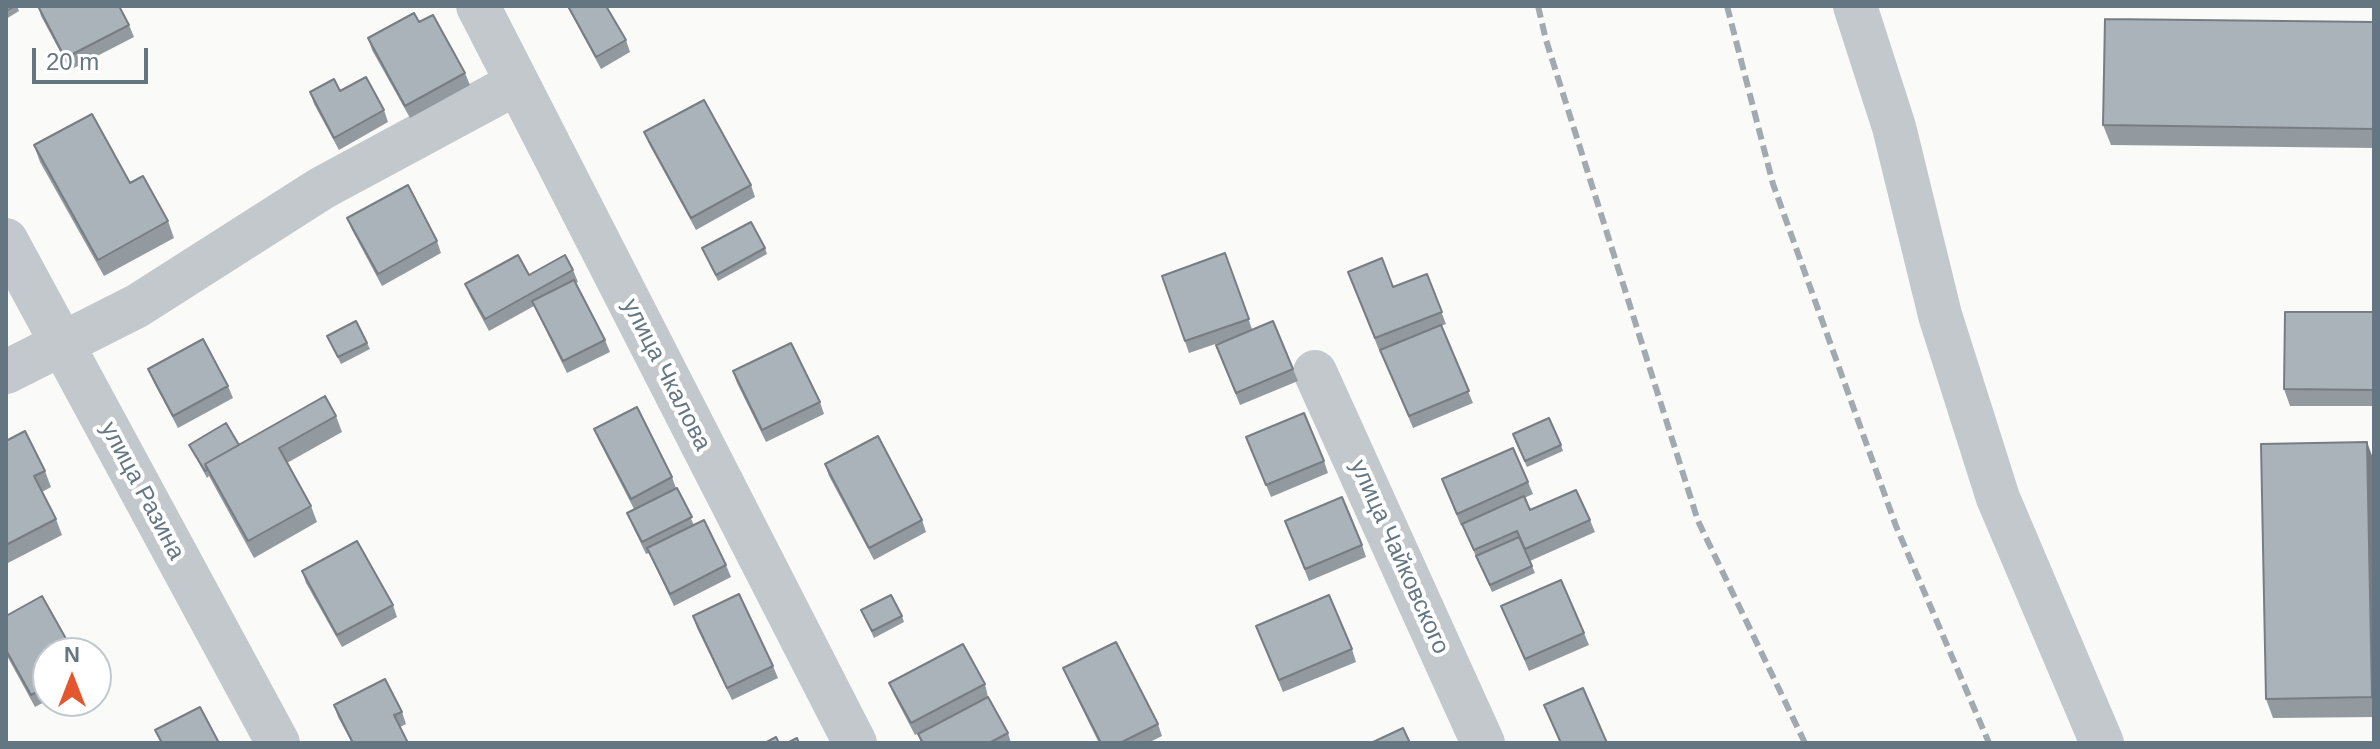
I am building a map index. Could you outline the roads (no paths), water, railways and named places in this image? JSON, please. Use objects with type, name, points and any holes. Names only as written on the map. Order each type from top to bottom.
[{"type":"street","name":"улица Чкалова","points":[[478,6],[855,743]]},
{"type":"street","points":[[1855,6],[1894,127],[1940,315],[1998,498],[2102,743]]},
{"type":"street","points":[[6,372],[137,306],[322,188],[517,83]]},
{"type":"street","name":"улица Разина","points":[[6,240],[278,743]]},
{"type":"street","name":"улица Чайковского","points":[[1315,372],[1483,743]]},
{"type":"railway","points":[[1538,6],[1546,40],[1698,521],[1805,743]]},
{"type":"railway","points":[[1727,6],[1773,184],[1896,526],[1989,743]]}]
